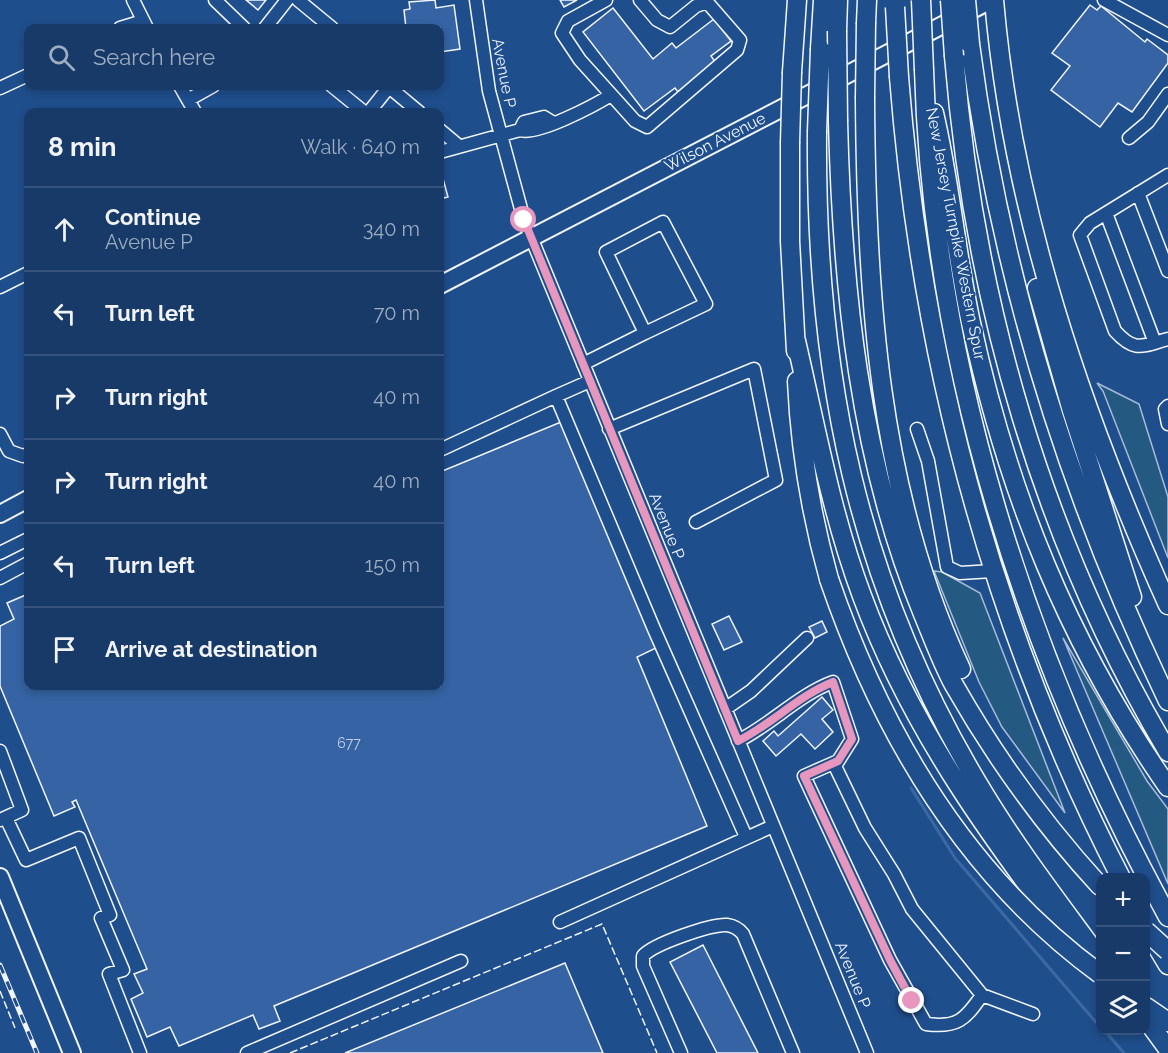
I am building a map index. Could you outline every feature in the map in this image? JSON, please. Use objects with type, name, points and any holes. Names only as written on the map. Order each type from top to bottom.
[{"type":"highway","points":[[797,0],[792,72],[790,240],[798,413],[816,532],[829,579],[872,690],[902,749],[932,797],[1005,888],[1059,940],[1096,970]]},
{"type":"highway","points":[[823,0],[817,132],[819,246],[827,345],[849,466],[881,578],[922,679],[969,768],[1023,854],[1096,951]]},
{"type":"highway","points":[[838,0],[838,121],[849,293],[866,416],[879,477],[900,554],[927,624],[954,684],[1035,809],[1096,880]]},
{"type":"highway","points":[[867,0],[865,98],[867,218],[872,296],[882,385],[896,469],[909,528],[930,596],[988,738]]},
{"type":"highway","points":[[921,0],[927,147],[944,271],[973,417],[998,510],[1037,629],[1072,720],[1113,811],[1168,918]]},
{"type":"highway","name":"New Jersey Turnpike Western Spur","points":[[950,0],[964,154],[994,317],[1021,420],[1053,514],[1082,583],[1113,651],[1168,752]]},
{"type":"highway","points":[[966,0],[970,44],[998,211],[1041,380],[1095,536],[1168,693]]},
{"type":"highway","points":[[993,0],[1011,136],[1016,195],[1049,335],[1123,571],[1168,693]]},
{"type":"highway","points":[[895,3],[909,191],[931,328],[957,445],[993,571],[1050,724],[1119,873]]},
{"type":"highway","name":"New Jersey Turnpike Western Spur","points":[[924,70],[938,129],[951,220],[974,335],[996,425],[1021,506],[1048,575],[1091,665],[1129,729],[1168,787]]},
{"type":"highway","points":[[1011,136],[1045,272],[1072,362],[1116,482],[1168,605]]},
{"type":"highway","points":[[796,341],[844,542],[869,615],[900,685],[937,754],[979,819],[1096,973]]},
{"type":"highway","points":[[1147,927],[1168,965]]},
{"type":"highway","points":[[1150,935],[1168,951]]},
{"type":"highway","points":[[1150,1010],[1168,1022]]},
{"type":"highway","points":[[1150,1024],[1168,1049]]},
{"type":"highway","points":[[1143,1035],[1157,1053]]},
{"type":"main road","name":"Wilson Avenue","points":[[444,283],[993,0]]},
{"type":"main road","points":[[0,514],[24,501]]},
{"type":"main road","points":[[0,877],[72,1053]]},
{"type":"street","points":[[133,0],[145,24]]},
{"type":"street","points":[[215,0],[240,24]]},
{"type":"street","points":[[268,24],[288,0]]},
{"type":"street","points":[[298,0],[327,24]]},
{"type":"street","name":"Avenue P","points":[[476,0],[487,81],[500,135],[531,238],[867,1053]]},
{"type":"street","points":[[606,0],[568,21],[562,33],[611,95],[635,121],[647,127],[737,50],[740,40],[706,2],[696,6],[670,27],[657,20],[640,0]]},
{"type":"street","points":[[1104,0],[1168,35]]},
{"type":"street","points":[[0,88],[24,77]]},
{"type":"street","points":[[182,90],[193,108]]},
{"type":"street","points":[[188,100],[206,90]]},
{"type":"street","points":[[337,90],[359,108]]},
{"type":"street","points":[[372,108],[385,90]]},
{"type":"street","points":[[393,90],[414,108]]},
{"type":"street","points":[[1129,138],[1148,122],[1168,94]]},
{"type":"street","points":[[444,151],[520,130],[524,122],[544,117],[552,122],[581,113],[611,95]]},
{"type":"street","points":[[444,133],[459,146]]},
{"type":"street","points":[[1168,176],[1090,223],[1080,235],[1115,331],[1126,343],[1136,348],[1168,339]]},
{"type":"street","points":[[1138,193],[1168,272]]},
{"type":"street","points":[[1106,213],[1155,343]]},
{"type":"street","points":[[583,364],[706,304],[663,222],[606,252],[645,333]]},
{"type":"street","points":[[0,287],[24,275]]},
{"type":"street","points":[[609,429],[754,369],[776,480],[696,522]]},
{"type":"street","points":[[444,448],[590,381]]},
{"type":"street","points":[[556,396],[654,629],[746,837]]},
{"type":"street","points":[[1168,406],[1165,409],[1168,424]]},
{"type":"street","points":[[917,429],[928,461],[947,567],[960,573],[993,571]]},
{"type":"street","points":[[0,434],[9,451],[24,456]]},
{"type":"street","points":[[0,554],[24,541]]},
{"type":"street","points":[[0,578],[24,565]]},
{"type":"street","points":[[725,709],[751,691],[807,638]]},
{"type":"street","points":[[738,741],[761,729],[812,690],[833,682],[852,739],[835,765],[865,828],[894,874],[912,909],[982,995],[1033,1014]]},
{"type":"street","points":[[0,751],[22,810],[3,819],[26,860],[79,838],[110,915],[101,918],[123,970],[109,974],[140,1053]]},
{"type":"street","points":[[838,761],[804,776],[890,960],[926,1024],[948,1027],[968,1015],[982,995]]},
{"type":"street","points":[[560,922],[773,825]]},
{"type":"street","points":[[681,1053],[643,966],[643,956],[652,949],[704,929],[728,925],[735,927],[743,934],[792,1053]]},
{"type":"street","points":[[247,1053],[461,961]]},
{"type":"shaded area","points":[[1097,383],[1139,404],[1168,497],[1168,558],[1103,391]]},
{"type":"shaded area","points":[[934,571],[942,572],[980,593],[1065,813],[1002,727],[979,682]]},
{"type":"shaded area","points":[[1063,638],[1147,781],[1168,809],[1168,884]]},
{"type":"building","points":[[246,0],[266,0],[258,10]]},
{"type":"building","points":[[435,0],[436,8],[454,5],[460,49],[444,51],[444,24],[406,24],[404,10],[410,9],[409,2]]},
{"type":"building","points":[[560,0],[577,0],[564,7]]},
{"type":"building","points":[[1090,5],[1097,10],[1101,6],[1145,42],[1147,39],[1168,55],[1168,63],[1132,112],[1118,103],[1100,127],[1051,90],[1070,66],[1052,53]]},
{"type":"building","points":[[613,8],[653,59],[672,43],[676,48],[714,19],[731,41],[711,56],[716,63],[678,92],[675,88],[644,111],[583,32]]},
{"type":"building","points":[[444,182],[448,197],[444,198]]},
{"type":"building","points":[[561,422],[656,648],[637,657],[707,826],[274,1006],[280,1021],[259,1029],[253,1015],[179,1046],[170,1027],[147,1037],[131,999],[143,993],[134,974],[147,969],[76,800],[72,802],[75,807],[54,816],[0,686],[0,626],[14,619],[7,603],[24,596],[24,690],[444,690],[444,470]]},
{"type":"building","points":[[729,616],[742,642],[724,650],[712,624]]},
{"type":"building","points":[[822,621],[827,632],[815,638],[809,627]]},
{"type":"building","points":[[822,697],[833,710],[822,719],[833,732],[815,749],[801,734],[776,756],[763,741],[774,731],[778,736]]},
{"type":"building","points":[[703,945],[758,1053],[717,1053],[670,962]]},
{"type":"building","points":[[565,963],[603,1053],[345,1053]]},
{"type":"waterway","points":[[911,788],[955,858],[1096,1022]]},
{"type":"waterway","points":[[1108,1035],[1124,1053]]},
{"type":"railway","points":[[0,965],[37,1053]]},
{"type":"fence","points":[[290,1053],[602,924],[657,1053]]},
{"type":"fence","points":[[0,991],[15,1028]]},
{"type":"route","points":[[524,220],[738,741],[761,729],[812,690],[833,682],[852,739],[838,761],[804,776],[890,960],[912,1001]]}]
